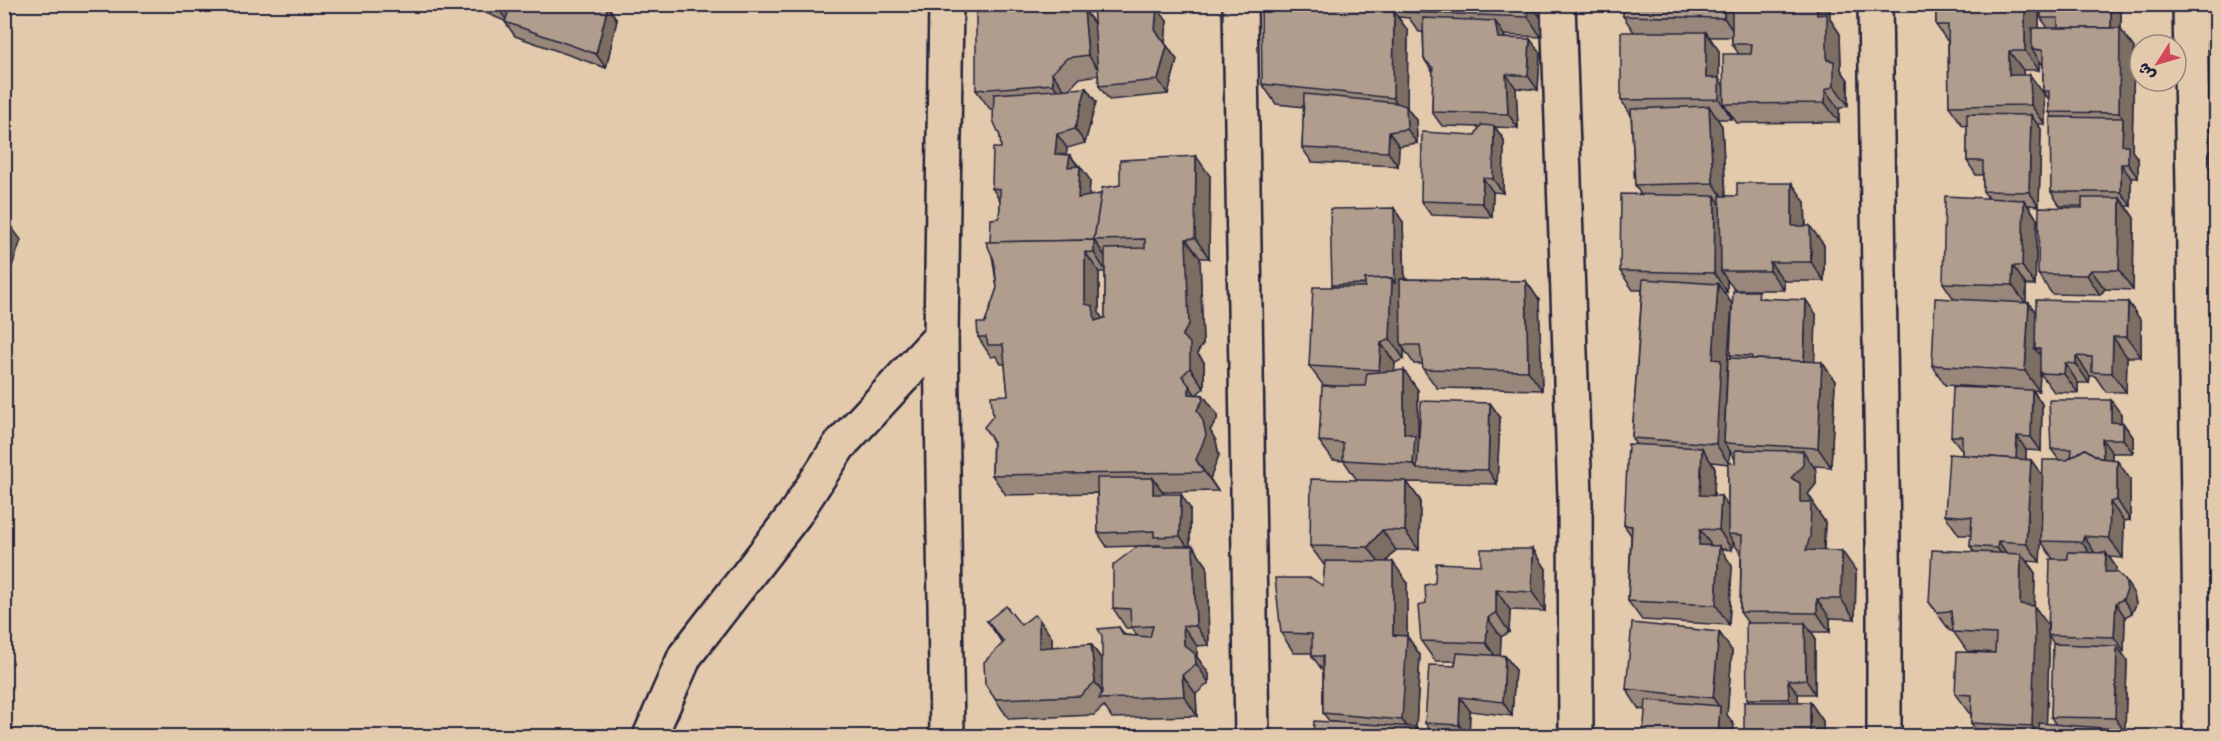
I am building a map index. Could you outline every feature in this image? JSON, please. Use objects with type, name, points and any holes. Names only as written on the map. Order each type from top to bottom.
[{"type":"street","points":[[946,4],[941,336],[947,736]]},
{"type":"street","points":[[1240,4],[1252,736]]},
{"type":"street","points":[[1558,4],[1575,498],[1576,736]]},
{"type":"street","points":[[1875,4],[1884,736]]},
{"type":"street","points":[[2190,4],[2200,736]]},
{"type":"street","points":[[650,736],[685,656],[795,514],[839,446],[941,336]]},
{"type":"building","points":[[511,4],[604,4],[608,6],[596,54],[505,22]]},
{"type":"building","points":[[994,4],[1057,4],[1057,5],[995,9]]},
{"type":"building","points":[[1261,4],[1369,4],[1369,10],[1394,12],[1393,98],[1262,84]]},
{"type":"building","points":[[1405,4],[1528,4],[1528,17],[1405,12]]},
{"type":"building","points":[[1623,4],[1724,4],[1724,18],[1623,16]]},
{"type":"building","points":[[1732,4],[1816,4],[1817,15],[1827,14],[1827,60],[1834,61],[1834,86],[1825,90],[1825,103],[1724,104],[1723,54],[1751,54],[1752,44],[1732,44]]},
{"type":"building","points":[[1936,4],[2025,4],[2025,51],[2009,51],[2009,75],[2030,75],[2031,105],[1949,106],[1948,25],[1936,25]]},
{"type":"building","points":[[2041,4],[2111,4],[2111,28],[2058,28],[2058,18],[2041,18]]},
{"type":"building","points":[[1093,7],[1157,7],[1155,30],[1167,46],[1158,80],[1099,86]]},
{"type":"building","points":[[1084,10],[1088,55],[1067,58],[1052,73],[1053,84],[976,90],[976,12]]},
{"type":"building","points":[[1423,18],[1495,21],[1498,38],[1530,39],[1528,76],[1506,74],[1508,114],[1432,112],[1433,68],[1424,59]]},
{"type":"building","points":[[2032,28],[2120,28],[2119,113],[2049,112],[2049,91],[2043,91],[2043,50],[2032,49]]},
{"type":"building","points":[[1621,32],[1706,32],[1706,78],[1719,78],[1719,99],[1621,100]]},
{"type":"building","points":[[1086,88],[1075,129],[1057,134],[1055,154],[1070,155],[1068,167],[1080,166],[1078,198],[1101,194],[1094,240],[990,242],[991,219],[999,218],[1000,207],[1000,189],[992,188],[993,148],[1001,148],[1000,136],[993,120],[994,94]]},
{"type":"building","points":[[1304,94],[1397,103],[1406,106],[1407,129],[1389,132],[1388,152],[1302,148]]},
{"type":"building","points":[[1709,106],[1713,183],[1635,185],[1631,109]]},
{"type":"building","points":[[1967,114],[2031,115],[2029,192],[1983,191],[1983,161],[1967,161]]},
{"type":"building","points":[[2050,117],[2123,118],[2122,145],[2128,145],[2128,164],[2121,164],[2121,192],[2051,192]]},
{"type":"building","points":[[1481,125],[1494,126],[1493,179],[1483,178],[1482,203],[1421,201],[1422,132],[1475,135]]},
{"type":"building","points":[[1196,156],[1195,238],[1186,239],[1189,324],[1182,336],[1190,343],[1190,368],[1182,376],[1189,385],[1189,394],[1203,395],[1203,400],[1197,410],[1203,421],[1206,435],[1196,460],[1204,472],[992,475],[993,441],[984,427],[993,416],[991,396],[1008,395],[1003,345],[988,345],[986,337],[978,337],[977,323],[985,323],[997,288],[994,260],[986,242],[1094,240],[1102,188],[1120,185],[1120,160]],"holes":[[[1145,239],[1145,248],[1105,249],[1105,318],[1095,321],[1093,306],[1085,304],[1085,252],[1094,253],[1094,240]]]},
{"type":"building","points":[[1737,183],[1792,183],[1792,226],[1810,226],[1811,262],[1770,262],[1770,271],[1721,271],[1720,196],[1737,196]]},
{"type":"building","points":[[1621,194],[1715,196],[1714,273],[1620,271]]},
{"type":"building","points":[[1945,196],[2024,200],[2022,266],[2013,266],[2012,285],[1943,283]]},
{"type":"building","points":[[2082,198],[2120,198],[2119,270],[2091,270],[2087,275],[2038,274],[2039,207],[2082,208]]},
{"type":"building","points":[[1394,208],[1395,284],[1392,278],[1365,279],[1365,284],[1332,285],[1330,209]]},
{"type":"building","points":[[1392,278],[1390,339],[1381,343],[1379,370],[1309,366],[1313,287],[1365,287],[1365,279]]},
{"type":"building","points":[[1400,279],[1526,281],[1528,371],[1423,369],[1420,345],[1401,345]]},
{"type":"building","points":[[1643,279],[1718,284],[1713,359],[1721,360],[1716,444],[1632,438]]},
{"type":"building","points":[[1733,291],[1759,291],[1758,298],[1806,300],[1804,361],[1752,359],[1752,356],[1730,355]]},
{"type":"building","points":[[1935,298],[2029,303],[2025,371],[1932,365]]},
{"type":"building","points":[[2036,300],[2128,302],[2127,337],[2113,337],[2112,373],[2092,372],[2092,357],[2076,356],[2076,364],[2065,363],[2064,374],[2040,373],[2040,349],[2035,349]]},
{"type":"building","points":[[1728,358],[1822,362],[1818,448],[1724,443]]},
{"type":"building","points":[[1404,370],[1404,433],[1415,435],[1413,464],[1343,460],[1343,443],[1319,441],[1322,386],[1365,386],[1367,373]]},
{"type":"building","points":[[1953,387],[2032,390],[2031,437],[2017,436],[2016,459],[1962,455],[1962,436],[1951,436]]},
{"type":"building","points":[[2049,400],[2111,400],[2111,422],[2123,423],[2123,439],[2102,439],[2103,458],[2085,449],[2071,458],[2072,449],[2051,449]]},
{"type":"building","points":[[1421,401],[1490,403],[1488,470],[1417,469]]},
{"type":"building","points":[[1628,444],[1702,448],[1700,495],[1721,496],[1719,530],[1700,529],[1699,545],[1719,546],[1716,605],[1628,601],[1632,526],[1624,525]]},
{"type":"building","points":[[2085,449],[2099,458],[2117,460],[2117,500],[2110,502],[2109,538],[2084,536],[2082,542],[2041,541],[2043,460],[2067,460]]},
{"type":"building","points":[[1735,450],[1803,451],[1803,465],[1791,478],[1800,483],[1800,502],[1811,502],[1810,537],[1806,550],[1842,551],[1841,599],[1817,599],[1817,613],[1740,612],[1742,535],[1728,534],[1728,462],[1735,463]]},
{"type":"building","points":[[1949,454],[2031,460],[2026,543],[1998,541],[1997,548],[1970,546],[1972,517],[1945,515]]},
{"type":"building","points":[[1097,478],[1153,478],[1153,494],[1181,494],[1180,536],[1154,537],[1154,531],[1098,533]]},
{"type":"building","points":[[1311,479],[1406,481],[1405,531],[1382,530],[1368,547],[1310,546]]},
{"type":"building","points":[[1138,546],[1193,546],[1196,626],[1183,626],[1184,645],[1195,654],[1196,664],[1182,675],[1184,696],[1099,699],[1102,692],[1102,636],[1098,629],[1119,627],[1123,635],[1150,637],[1153,626],[1131,627],[1130,609],[1113,608],[1113,565]]},
{"type":"building","points":[[1481,549],[1533,549],[1532,592],[1496,590],[1496,612],[1488,618],[1486,643],[1421,641],[1418,606],[1426,603],[1425,585],[1435,583],[1436,563],[1481,565]]},
{"type":"building","points":[[1932,550],[2021,554],[2020,604],[2034,606],[2032,726],[1971,723],[1972,695],[1955,694],[1957,652],[1995,653],[1996,634],[1953,632],[1951,611],[1937,612],[1929,602]]},
{"type":"building","points":[[2068,552],[2106,553],[2105,572],[2117,572],[2125,580],[2127,590],[2123,599],[2116,603],[2114,637],[2048,635],[2050,559],[2068,559]]},
{"type":"building","points":[[1325,561],[1393,562],[1393,635],[1407,636],[1402,720],[1323,713],[1323,656],[1312,656],[1312,634],[1281,633],[1275,578],[1311,578],[1323,586]]},
{"type":"building","points":[[1006,606],[1021,625],[1034,615],[1039,619],[1039,648],[1091,644],[1095,682],[1080,696],[995,699],[985,684],[984,662],[1004,642],[987,621]]},
{"type":"building","points":[[1632,623],[1719,632],[1713,698],[1626,689]]},
{"type":"building","points":[[1746,623],[1805,623],[1806,680],[1788,680],[1789,699],[1747,699]]},
{"type":"building","points":[[2053,644],[2117,646],[2115,718],[2051,717]]},
{"type":"building","points":[[1457,653],[1505,656],[1503,702],[1460,697],[1459,725],[1425,723],[1429,665],[1455,666]]},
{"type":"building","points":[[1646,700],[1720,706],[1718,736],[1643,736]]},
{"type":"building","points":[[1744,702],[1810,702],[1810,736],[1744,736]]},
{"type":"building","points":[[1314,721],[1415,727],[1415,736],[1313,736]]},
{"type":"building","points":[[2039,723],[2152,732],[2152,736],[2040,736]]}]
